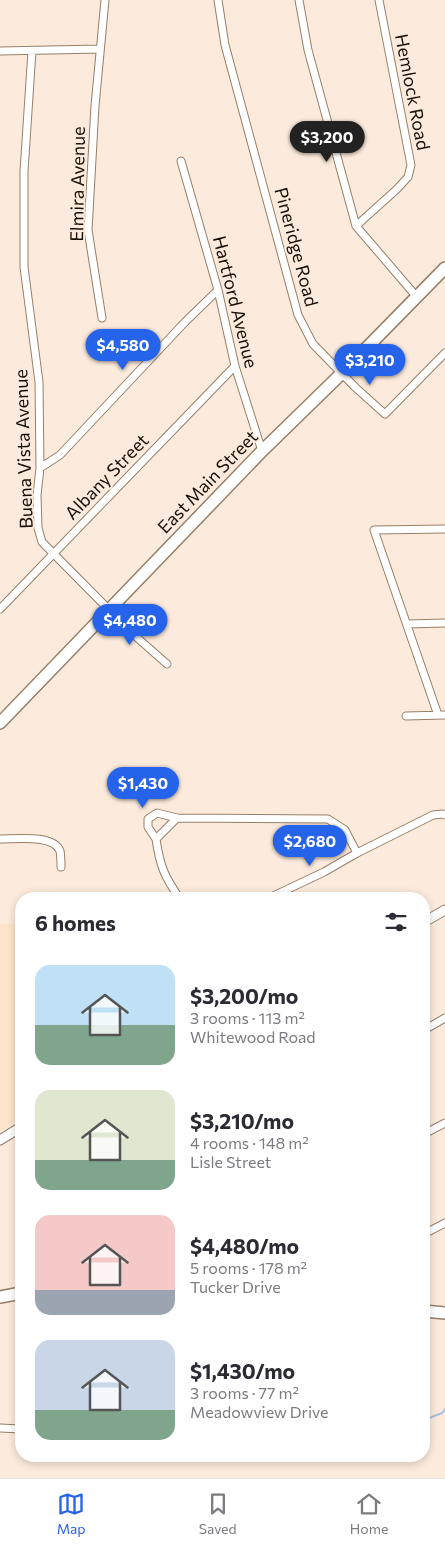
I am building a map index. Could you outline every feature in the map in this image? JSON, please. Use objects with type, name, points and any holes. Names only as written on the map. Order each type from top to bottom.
[{"type":"main road","name":"East Main Street","points":[[0,723],[262,450],[341,374],[445,268]]},
{"type":"main road","points":[[0,1297],[15,1294]]},
{"type":"main road","points":[[430,1312],[445,1313]]},
{"type":"street","name":"Elmira Avenue","points":[[102,318],[88,230],[95,106],[105,0]]},
{"type":"street","name":"Pineridge Road","points":[[218,0],[225,45],[298,315],[313,344],[341,374],[385,414],[445,353]]},
{"type":"street","points":[[299,0],[308,50],[356,226],[416,296]]},
{"type":"street","name":"Hemlock Road","points":[[356,226],[408,177],[411,165],[379,0]]},
{"type":"street","points":[[0,51],[100,49]]},
{"type":"street","name":"Buena Vista Avenue","points":[[32,51],[24,171],[24,267],[39,382],[40,468],[37,495],[38,528],[42,542],[167,664]]},
{"type":"street","name":"Hartford Avenue","points":[[181,161],[218,290],[235,366],[262,450]]},
{"type":"street","points":[[40,468],[60,455],[185,322],[218,290]]},
{"type":"street","name":"Albany Street","points":[[0,609],[235,366]]},
{"type":"street","points":[[406,716],[441,715],[374,530],[445,529]]},
{"type":"street","points":[[407,624],[445,623]]},
{"type":"street","points":[[175,892],[166,880],[159,862],[156,839],[148,827],[148,819],[157,813],[177,818],[328,818],[345,830],[357,853]]},
{"type":"street","points":[[282,892],[433,815],[445,815]]},
{"type":"street","points":[[156,839],[177,818]]},
{"type":"street","points":[[0,839],[42,840],[52,843],[59,850],[61,868]]},
{"type":"street","points":[[430,919],[445,910]]},
{"type":"street","points":[[430,1027],[445,1018]]},
{"type":"street","points":[[430,1131],[445,1123]]},
{"type":"street","points":[[0,1140],[15,1131]]},
{"type":"street","points":[[430,1231],[445,1223]]},
{"type":"street","points":[[0,1428],[15,1429]]},
{"type":"shaded area","points":[[0,924],[15,924],[15,1122],[0,1131]]},
{"type":"waterway","points":[[430,1418],[442,1413],[445,1409]]}]
